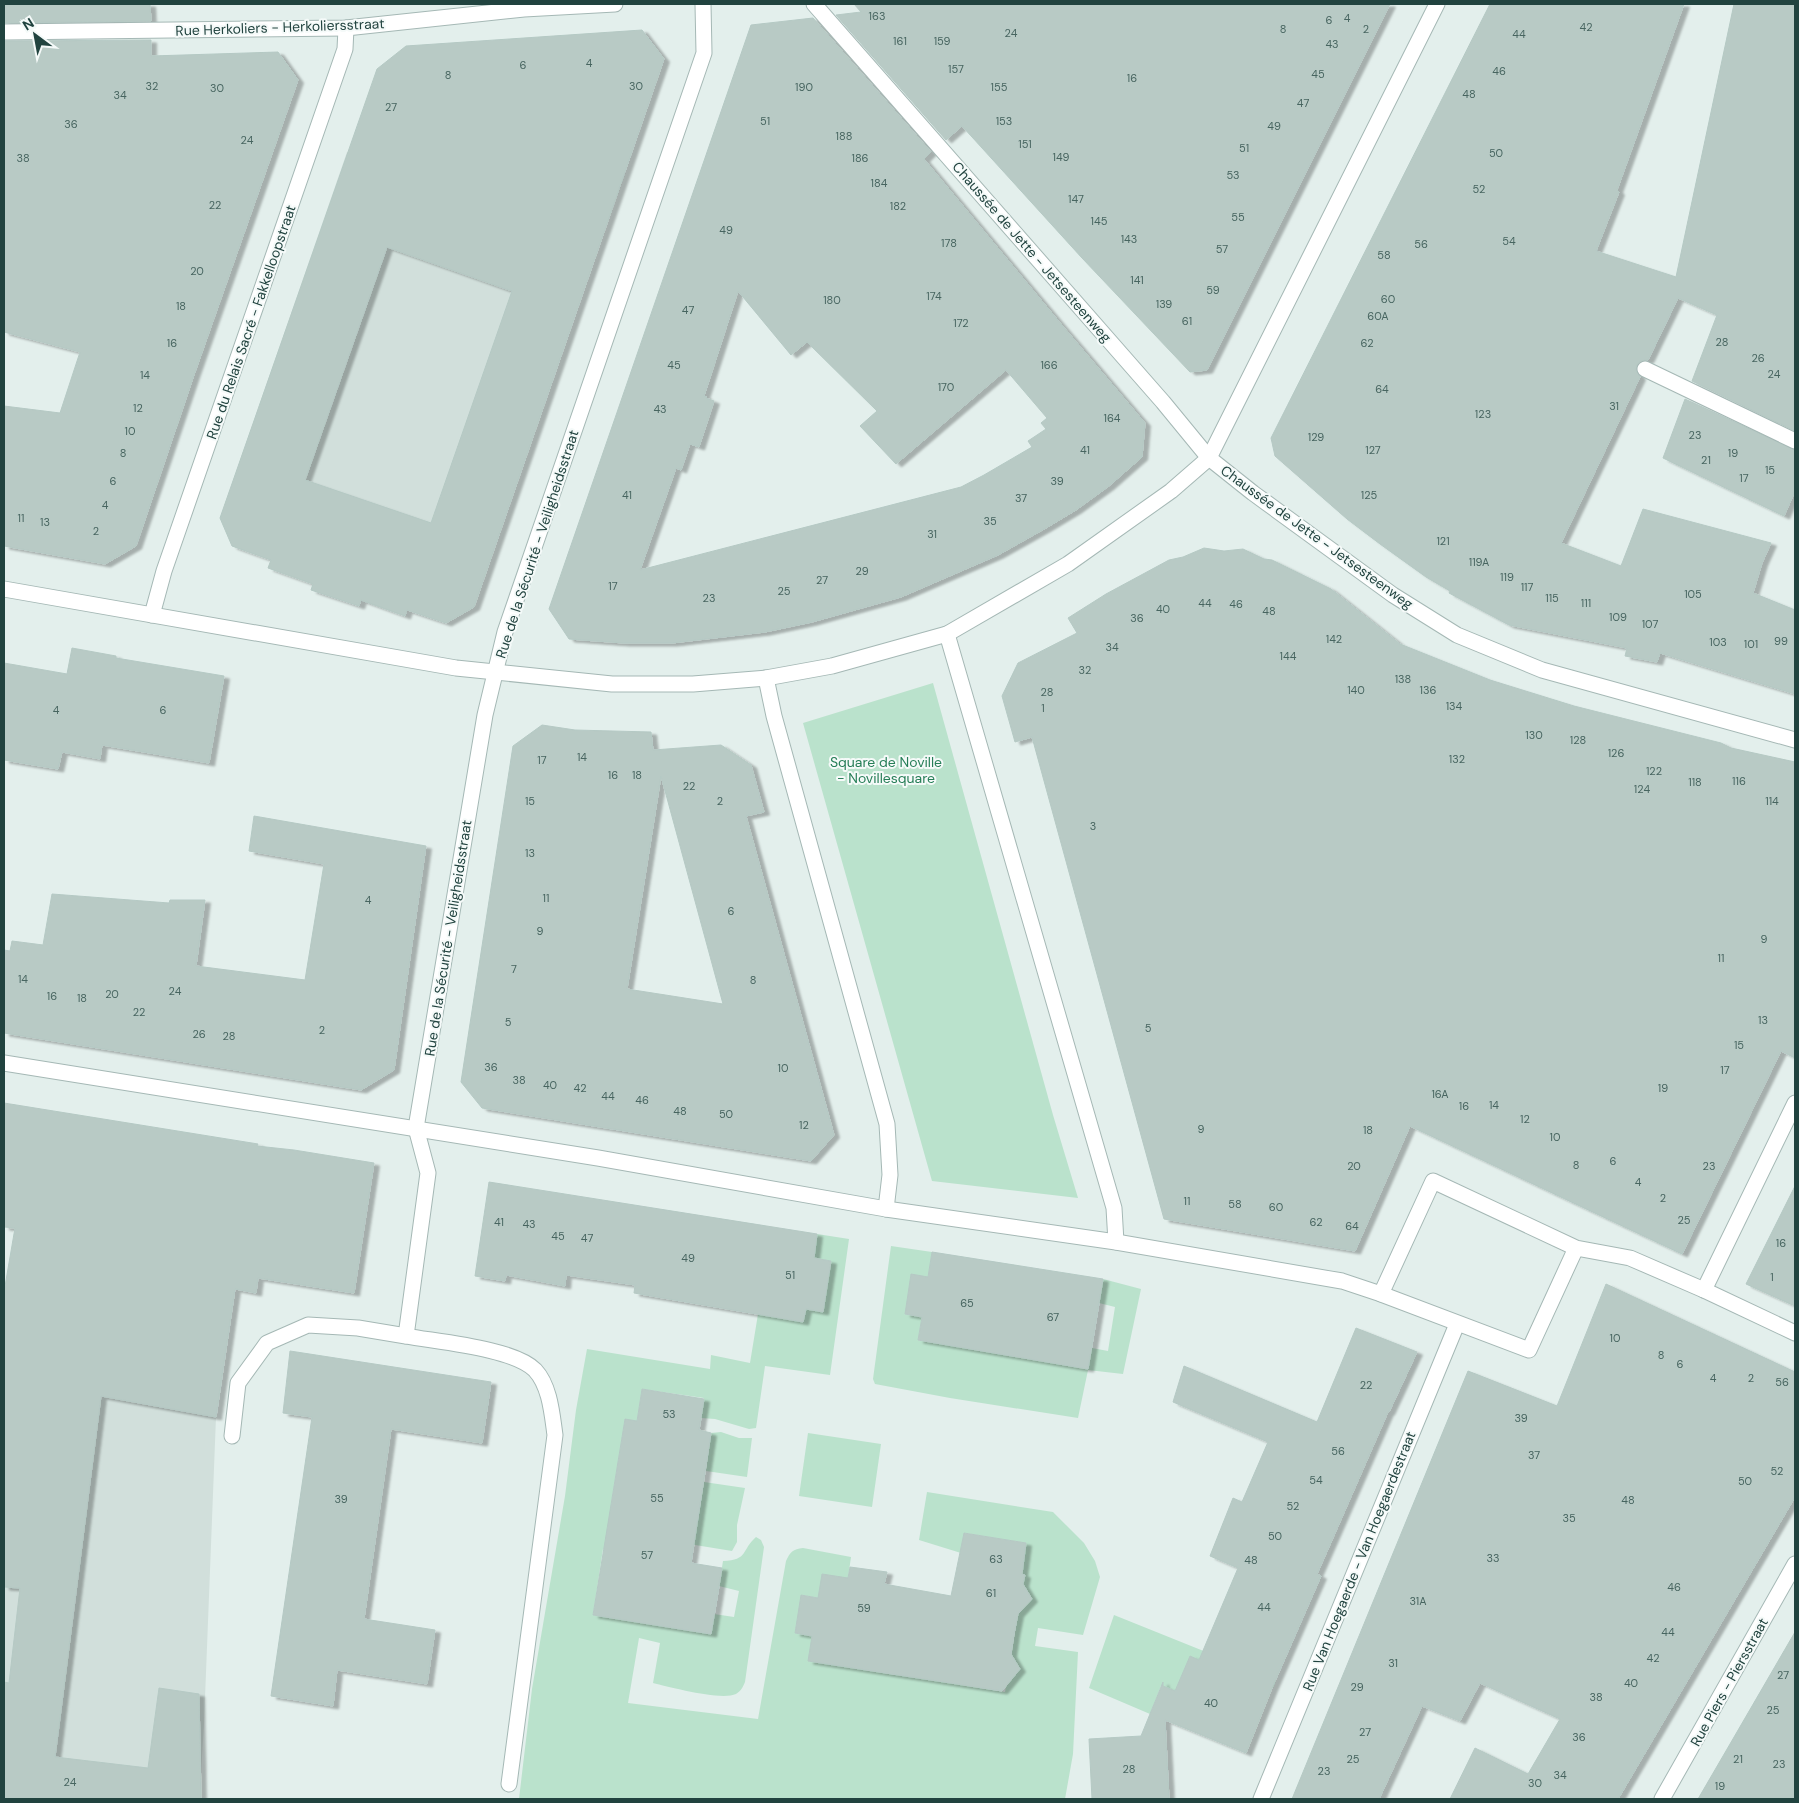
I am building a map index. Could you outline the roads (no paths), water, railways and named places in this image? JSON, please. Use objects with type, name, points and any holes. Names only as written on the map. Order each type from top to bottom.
[{"type":"street","name":"Rue Herkoliers - Herkoliersstraat","points":[[4,32],[346,28],[524,9],[615,4]]},
{"type":"street","name":"Rue de la Sécurité - Veiligheidsstraat","points":[[416,1128],[485,715],[505,632],[704,53],[704,4]]},
{"type":"street","name":"Chaussée de Jette - Jetsesteenweg","points":[[814,4],[1156,394],[1209,458],[1253,493],[1393,595],[1457,635],[1542,670],[1795,740]]},
{"type":"street","points":[[4,590],[456,668],[612,684],[693,684],[766,678],[832,666],[947,634],[1068,564],[1171,491],[1209,458],[1437,4]]},
{"type":"street","name":"Rue du Relais Sacré - Fakkelloopstraat","points":[[152,615],[164,571],[345,50],[346,28]]},
{"type":"street","points":[[1645,369],[1795,441]]},
{"type":"street","points":[[947,634],[1114,1208],[1116,1242]]},
{"type":"street","points":[[766,678],[774,716],[887,1124],[890,1176],[886,1209]]},
{"type":"street","points":[[4,1062],[607,1159],[886,1209],[1116,1242],[1342,1281],[1529,1350],[1576,1248]]},
{"type":"street","points":[[1704,1290],[1795,1103]]},
{"type":"street","points":[[406,1336],[428,1173],[416,1128]]},
{"type":"street","points":[[1381,1294],[1433,1181],[1576,1248],[1630,1258],[1795,1333]]},
{"type":"street","name":"Rue Van Hoegaerde - Van Hoegaerdestraat","points":[[1261,1799],[1457,1324]]},
{"type":"street","points":[[232,1436],[238,1383],[266,1343],[308,1325],[358,1328],[479,1348],[518,1358],[535,1370],[549,1396],[555,1435],[509,1784]]},
{"type":"street","name":"Rue Piers - Piersstraat","points":[[1662,1799],[1795,1564]]},
{"type":"park label","name":"Square de Noville - Novillesquare","points":[[886,770]]}]
